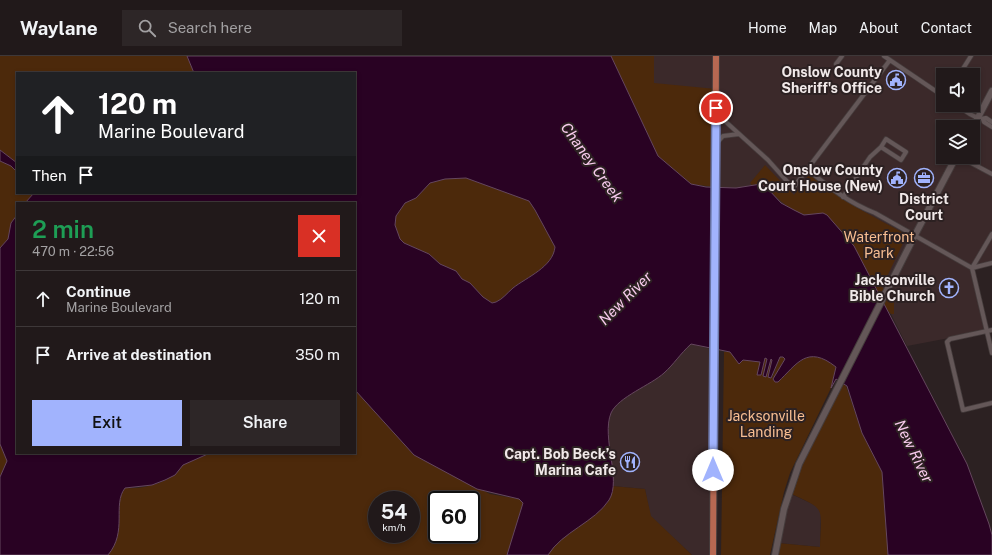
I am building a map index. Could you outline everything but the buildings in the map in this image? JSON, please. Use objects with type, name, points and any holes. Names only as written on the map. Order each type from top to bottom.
[{"type":"main road","points":[[713,555],[716,56]]},
{"type":"main road","points":[[980,118],[992,91]]},
{"type":"main road","points":[[775,555],[784,509],[799,464],[886,291],[952,164]]},
{"type":"street","points":[[836,64],[842,56]]},
{"type":"street","points":[[884,56],[936,89]]},
{"type":"street","points":[[963,68],[971,56]]},
{"type":"street","points":[[716,114],[768,160],[793,188],[890,60]]},
{"type":"street","points":[[969,112],[992,127]]},
{"type":"street","points":[[980,118],[986,118],[992,122]]},
{"type":"street","points":[[716,144],[723,136],[739,134]]},
{"type":"street","points":[[843,197],[870,157],[881,148],[886,139],[906,152],[901,160],[881,148]]},
{"type":"street","points":[[973,164],[992,174]]},
{"type":"street","points":[[808,170],[843,197],[915,235],[972,268],[992,263]]},
{"type":"street","points":[[992,234],[972,268],[992,353]]},
{"type":"street","points":[[992,330],[950,339],[947,342],[963,410],[992,403]]},
{"type":"shaded area","points":[[654,56],[992,56],[992,263],[972,268],[986,331],[907,346],[891,314],[756,184],[737,188],[715,187],[654,83]]},
{"type":"shaded area","points":[[691,344],[714,350],[713,555],[692,555],[650,516],[645,489],[612,486],[608,428],[611,413],[617,403],[665,372],[680,354]]},
{"type":"shaded area","points":[[789,493],[817,506],[821,513],[820,547],[778,543]]},
{"type":"green space","points":[[0,56],[187,56],[194,72],[16,72],[16,164],[0,150]]},
{"type":"green space","points":[[611,56],[654,56],[654,83],[716,89],[715,187],[691,184],[658,156]]},
{"type":"green space","points":[[0,161],[11,166],[16,171],[16,194],[33,194],[26,202],[16,202],[16,216],[11,223],[8,239],[0,248]]},
{"type":"green space","name":"Waterfront Park","points":[[765,165],[794,195],[808,176],[812,176],[846,201],[907,235],[882,287],[894,299],[894,314],[891,314],[885,307],[854,246],[840,229],[823,213],[810,215],[799,213],[790,208],[766,189],[759,185],[752,185],[750,183]]},
{"type":"green space","points":[[466,178],[529,201],[555,247],[550,260],[545,266],[513,288],[501,299],[492,303],[483,297],[470,283],[462,279],[456,271],[440,264],[429,254],[404,243],[400,239],[395,225],[396,216],[405,203],[416,198],[430,183],[445,179]]},
{"type":"green space","name":"Jacksonville Landing","points":[[724,352],[730,352],[742,360],[760,362],[758,374],[761,375],[765,358],[767,359],[763,376],[766,377],[771,359],[773,360],[768,377],[772,378],[780,357],[785,358],[774,379],[775,382],[778,382],[797,363],[810,357],[818,357],[826,360],[836,367],[831,388],[790,473],[784,492],[770,555],[721,555]]},
{"type":"green space","points":[[840,382],[846,386],[862,433],[882,472],[888,555],[775,555],[778,543],[820,547],[821,516],[819,511],[810,503],[789,493]]},
{"type":"green space","points":[[356,391],[414,455],[490,494],[519,499],[523,503],[507,555],[108,555],[114,546],[117,537],[121,495],[125,488],[144,487],[162,482],[175,475],[184,464],[208,454],[356,454]]},
{"type":"green space","points":[[0,444],[7,461],[0,477]]},
{"type":"green space","points":[[612,486],[645,489],[651,516],[692,555],[548,555],[561,540],[601,509],[609,499]]},
{"type":"water","points":[[187,56],[611,56],[658,156],[691,184],[706,187],[736,188],[761,184],[781,203],[804,215],[823,213],[827,215],[854,246],[967,464],[989,524],[992,535],[992,555],[888,555],[882,472],[862,433],[847,386],[836,379],[831,388],[836,367],[826,360],[817,357],[810,357],[797,363],[778,382],[775,382],[773,379],[785,359],[783,357],[780,357],[771,378],[768,377],[771,359],[766,377],[763,376],[767,359],[765,358],[761,375],[757,375],[760,362],[743,360],[739,364],[730,352],[691,344],[664,373],[627,396],[611,413],[608,434],[613,481],[612,492],[609,500],[603,508],[596,515],[561,540],[548,555],[507,555],[523,503],[519,499],[477,489],[414,455],[356,391],[356,202],[26,202],[33,194],[356,194],[356,72],[194,72]],"holes":[[[466,178],[529,201],[555,247],[553,254],[545,266],[513,288],[501,299],[492,303],[483,297],[470,283],[462,279],[456,271],[440,264],[429,254],[404,243],[400,239],[395,225],[396,216],[405,203],[416,198],[430,183],[445,179]]]},
{"type":"water","points":[[0,150],[16,162],[16,171],[11,166],[0,161]]},
{"type":"water","points":[[16,216],[16,454],[208,454],[183,465],[175,475],[165,480],[152,485],[125,488],[121,495],[117,537],[114,546],[108,555],[0,555],[0,477],[7,461],[0,444],[0,248],[8,239],[11,223]]},
{"type":"place","name":"Onslow County Sheriff's Office","points":[[896,80]]},
{"type":"place","name":"Onslow County Court House (New)","points":[[897,178]]},
{"type":"place","name":"District Court","points":[[924,178]]},
{"type":"place","name":"Jacksonville Bible Church","points":[[949,288]]},
{"type":"place","name":"Capt. Bob Beck’s Marina Cafe","points":[[630,462]]},
{"type":"route","points":[[713,470],[716,108]]},
{"type":"water label","name":"Chaney Creek","points":[[592,162]]},
{"type":"water label","name":"New River","points":[[625,298]]},
{"type":"water label","name":"New River","points":[[914,451]]}]
